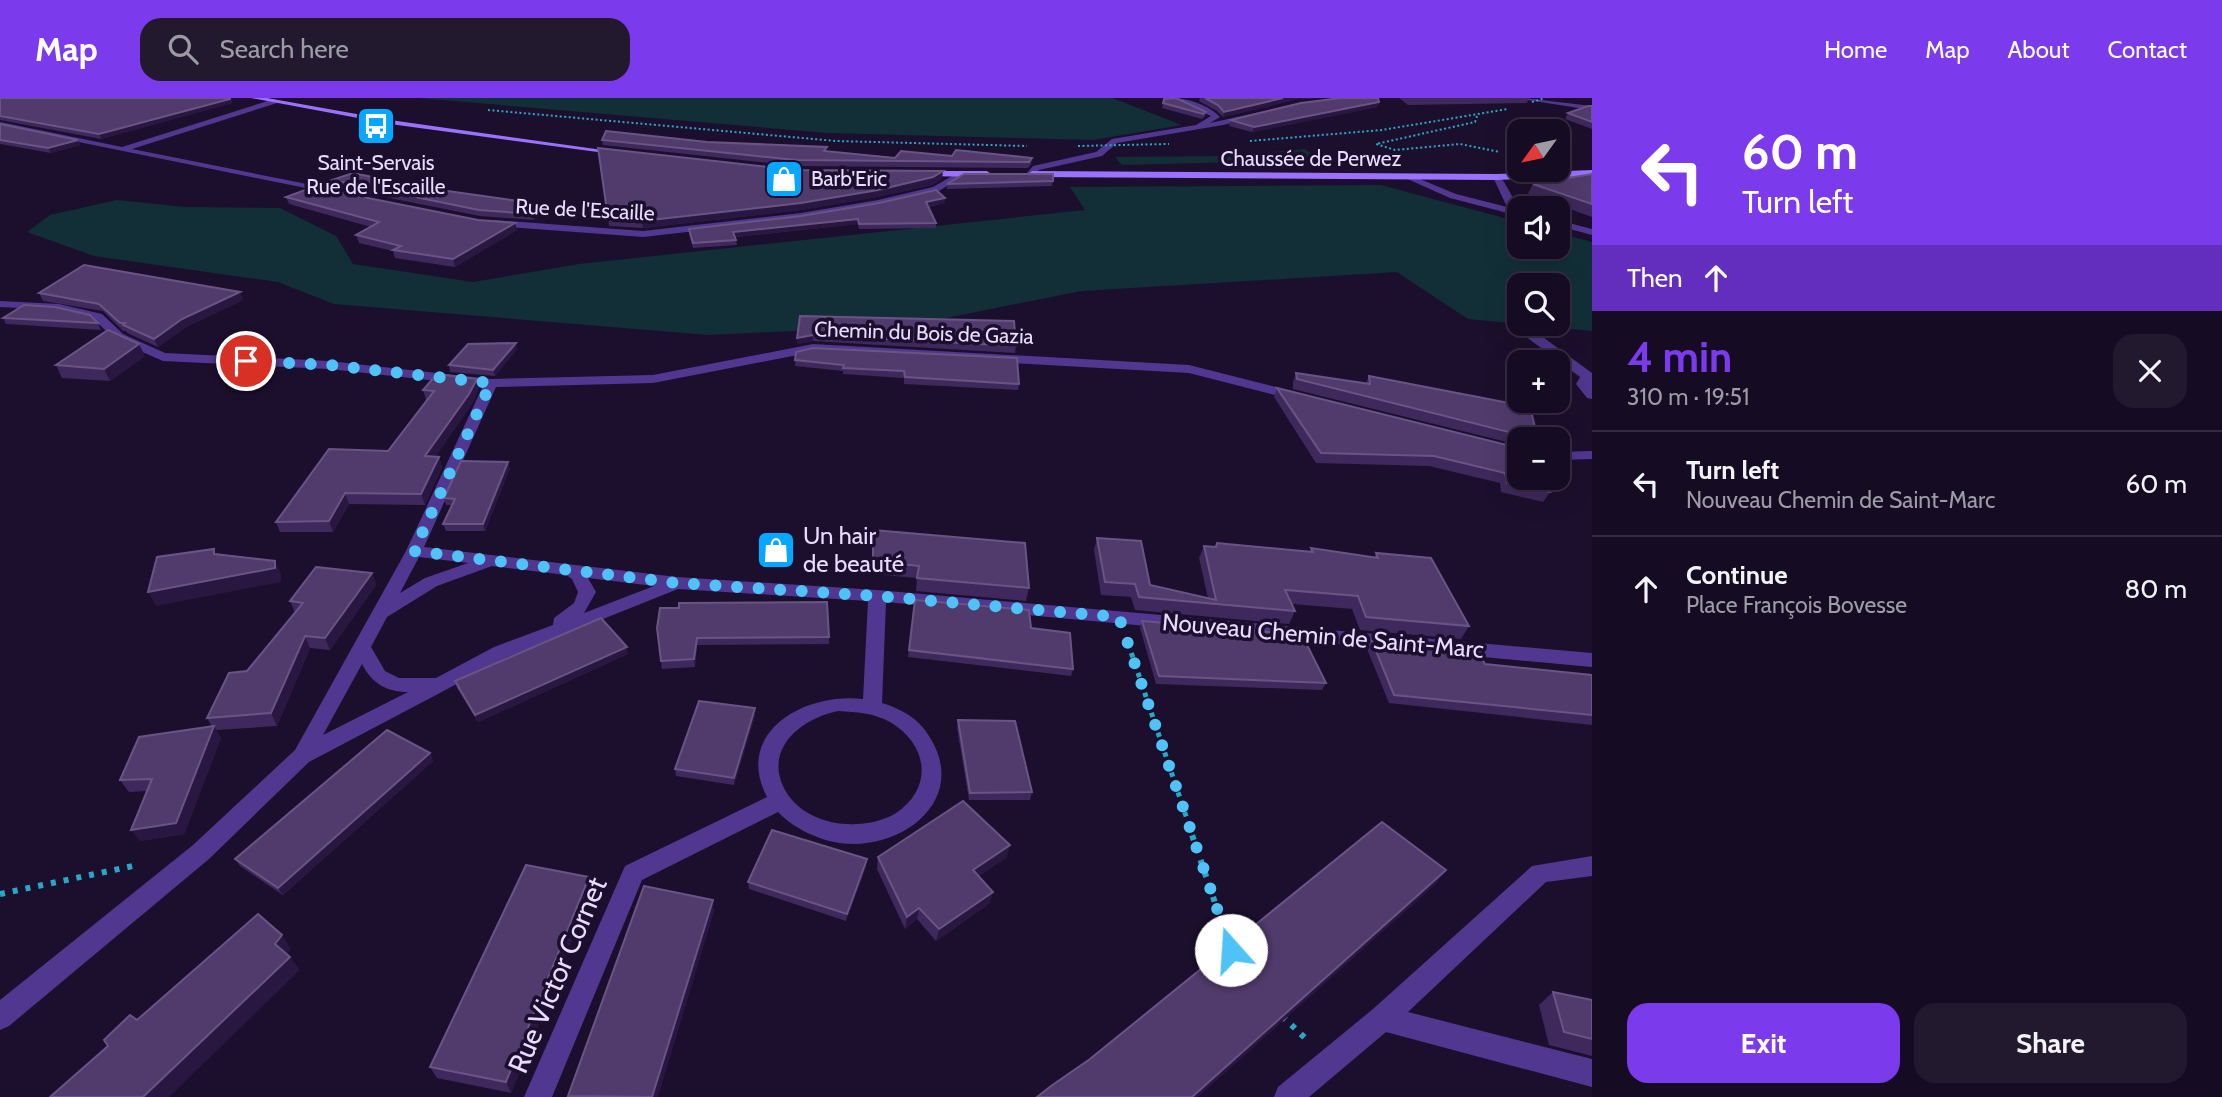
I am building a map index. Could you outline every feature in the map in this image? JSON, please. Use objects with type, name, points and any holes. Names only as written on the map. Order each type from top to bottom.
[{"type":"main road","points":[[255,98],[403,124],[633,155]]},
{"type":"main road","name":"Chaussée de Perwez","points":[[1017,174],[1497,177],[1592,173]]},
{"type":"main road","points":[[906,174],[1003,174]]},
{"type":"street","points":[[1175,98],[1211,112],[1216,117],[1202,122],[1198,127]]},
{"type":"street","points":[[1529,100],[1590,106]]},
{"type":"street","points":[[122,149],[274,101]]},
{"type":"street","name":"Chaussée de Perwez","points":[[1030,174],[1036,168],[1099,154],[1115,141],[1198,127],[1310,103]]},
{"type":"street","points":[[0,124],[347,195]]},
{"type":"street","name":"Rue de l'Escaille","points":[[480,222],[643,234],[801,216],[878,203],[936,189],[962,174]]},
{"type":"street","points":[[1407,177],[1453,196],[1507,210]]},
{"type":"street","points":[[1497,177],[1502,181],[1507,204]]},
{"type":"street","points":[[1570,226],[1592,232]]},
{"type":"street","name":"Chemin du Bois de Gazia","points":[[0,304],[59,307],[98,316],[120,337],[163,357],[329,365],[491,383],[653,379],[813,348],[1189,369],[1308,399]]},
{"type":"street","points":[[1533,336],[1587,376],[1583,384],[1592,395]]},
{"type":"street","points":[[302,756],[414,551],[491,383]]},
{"type":"street","points":[[1570,456],[1592,455]]},
{"type":"street","name":"Nouveau Chemin de Saint-Marc","points":[[414,551],[677,583],[877,596],[1592,660]]},
{"type":"street","points":[[381,612],[431,582],[492,560]]},
{"type":"street","points":[[540,636],[581,606],[587,592],[579,576],[571,570]]},
{"type":"street","points":[[0,1017],[201,852],[302,756],[501,652],[677,583]]},
{"type":"street","points":[[872,706],[877,596]]},
{"type":"street","points":[[362,647],[378,676],[397,685],[439,684]]},
{"type":"street","points":[[838,704],[872,706],[904,720],[926,743],[934,772],[926,800],[901,823],[866,834],[826,830],[798,819],[780,801],[772,787],[768,758],[781,732],[806,713],[838,704]]},
{"type":"street","name":"Rue Victor Cornet","points":[[538,1097],[633,873],[780,801]]},
{"type":"street","points":[[1288,1097],[1382,1018],[1539,873],[1592,866]]},
{"type":"street","points":[[1382,1018],[1592,1073]]},
{"type":"path","points":[[1529,100],[1545,98]]},
{"type":"path","points":[[481,110],[836,141],[1033,146]]},
{"type":"path","points":[[1240,142],[1382,130],[1477,116],[1475,122],[1376,144],[1395,150],[1468,144],[1507,155]]},
{"type":"path","points":[[1078,146],[1169,144]]},
{"type":"path","points":[[1119,617],[1236,963]]},
{"type":"path","points":[[0,894],[147,863]]},
{"type":"path","points":[[1280,1014],[1330,1062]]},
{"type":"shaded area","points":[[418,98],[1112,98],[1182,125],[1093,140],[827,133]]},
{"type":"shaded area","points":[[1305,149],[1329,166],[1239,162],[1122,165],[1115,157],[1230,156]]},
{"type":"shaded area","points":[[1381,185],[1507,219],[1507,259],[1570,259],[1570,236],[1592,242],[1592,331],[1570,329],[1570,273],[1507,273],[1507,323],[1468,319],[1397,272],[1081,291],[911,325],[709,335],[334,304],[278,282],[94,256],[27,232],[50,215],[117,200],[184,207],[280,208],[336,236],[353,264],[473,282],[579,264],[1085,210],[1070,187]]},
{"type":"building","points":[[0,98],[230,99],[99,134],[0,116]]},
{"type":"building","points":[[1176,98],[1206,112],[1203,114],[1163,103],[1164,99]]},
{"type":"building","points":[[1205,98],[1283,98],[1224,112]]},
{"type":"building","points":[[1341,98],[1378,98],[1379,102],[1254,127],[1231,120],[1301,103]]},
{"type":"building","points":[[1592,106],[1592,122],[1568,113]]},
{"type":"building","points":[[0,124],[78,140],[48,148],[0,140]]},
{"type":"building","points":[[606,131],[707,142],[827,147],[824,151],[895,158],[901,151],[952,156],[956,150],[1032,158],[1029,162],[796,160],[602,140]]},
{"type":"building","points":[[598,148],[796,170],[943,171],[933,177],[878,190],[801,203],[642,221],[608,218]]},
{"type":"building","points":[[353,173],[426,188],[547,205],[532,214],[479,210],[332,180]]},
{"type":"building","points":[[964,174],[1053,174],[1053,181],[947,184]]},
{"type":"building","points":[[1592,174],[1592,204],[1533,184],[1570,182],[1570,178]]},
{"type":"building","points":[[313,187],[478,220],[515,223],[453,259],[393,250],[401,246],[356,235],[379,222],[286,197]]},
{"type":"building","points":[[936,190],[945,198],[926,202],[936,223],[859,224],[858,219],[733,232],[736,240],[693,243],[689,229],[801,216]]},
{"type":"building","points":[[84,265],[240,292],[182,319],[154,339],[123,325],[125,323],[120,323],[99,304],[39,293]]},
{"type":"building","points":[[24,305],[55,307],[90,315],[98,323],[3,318]]},
{"type":"building","points":[[800,316],[1014,321],[1016,346],[813,335],[797,338]]},
{"type":"building","points":[[108,330],[139,344],[104,369],[56,365]]},
{"type":"building","points":[[516,343],[493,370],[449,365],[468,344]]},
{"type":"building","points":[[813,348],[1017,358],[1019,384],[905,377],[904,371],[843,368],[844,365],[795,360],[796,352]]},
{"type":"building","points":[[1296,373],[1370,384],[1369,376],[1507,403],[1507,413],[1532,413],[1535,427],[1507,427],[1507,432],[1297,379]]},
{"type":"building","points":[[437,374],[477,379],[425,456],[439,457],[421,494],[345,493],[329,521],[276,522],[329,449],[388,451],[434,391],[423,390]]},
{"type":"building","points":[[1277,388],[1507,445],[1507,483],[1505,473],[1434,456],[1321,453]]},
{"type":"building","points":[[461,461],[508,462],[483,524],[443,524],[455,499],[444,498]]},
{"type":"building","points":[[873,530],[1025,543],[1029,588],[917,578],[919,566],[873,561]]},
{"type":"building","points":[[1097,538],[1141,541],[1150,585],[1216,600],[1204,546],[1216,547],[1217,543],[1313,552],[1311,548],[1378,558],[1376,553],[1431,558],[1469,626],[1366,617],[1358,596],[1285,590],[1295,611],[1139,597],[1135,584],[1105,582]]},
{"type":"building","points":[[214,549],[214,554],[275,561],[275,568],[148,592],[157,557]]},
{"type":"building","points":[[316,567],[372,573],[325,638],[305,636],[271,713],[207,718],[229,673],[247,671],[303,603],[290,601]]},
{"type":"building","points":[[915,600],[1029,610],[1031,628],[1070,633],[1073,669],[909,650]]},
{"type":"building","points":[[827,602],[829,637],[697,638],[694,659],[661,661],[657,628],[660,608],[679,608],[679,603]]},
{"type":"building","points":[[601,618],[627,647],[475,715],[455,681]]},
{"type":"building","points":[[1142,621],[1302,635],[1326,683],[1159,676]]},
{"type":"building","points":[[1372,641],[1477,650],[1485,664],[1592,675],[1592,715],[1394,695]]},
{"type":"building","points":[[699,701],[755,708],[734,778],[675,769]]},
{"type":"building","points":[[958,720],[1015,721],[1032,792],[970,793]]},
{"type":"building","points":[[214,726],[176,823],[131,830],[152,779],[120,780],[139,737]]},
{"type":"building","points":[[387,730],[430,753],[278,888],[235,859]]},
{"type":"building","points":[[963,801],[1010,845],[973,870],[993,892],[939,929],[919,908],[907,917],[878,857]]},
{"type":"building","points":[[1382,822],[1446,870],[1192,1097],[1037,1097],[1090,1059]]},
{"type":"building","points":[[772,830],[867,859],[847,914],[748,882]]},
{"type":"building","points":[[526,865],[589,877],[506,1082],[430,1067]]},
{"type":"building","points":[[644,886],[713,900],[652,1097],[568,1096]]},
{"type":"building","points":[[258,914],[282,935],[275,944],[290,957],[143,1097],[50,1097],[108,1046],[104,1040],[130,1015],[137,1020]]},
{"type":"building","points":[[1553,992],[1592,1000],[1592,1039],[1564,1032]]},
{"type":"place","name":"Saint-Servais Rue de l'Escaille","points":[[376,126]]},
{"type":"place","name":"Barb'Eric","points":[[784,179]]},
{"type":"place","name":"Un hair de beauté","points":[[776,550]]},
{"type":"route","points":[[246,361],[329,365],[491,383],[414,551],[677,583],[877,596],[1119,617],[1231,950]]}]
